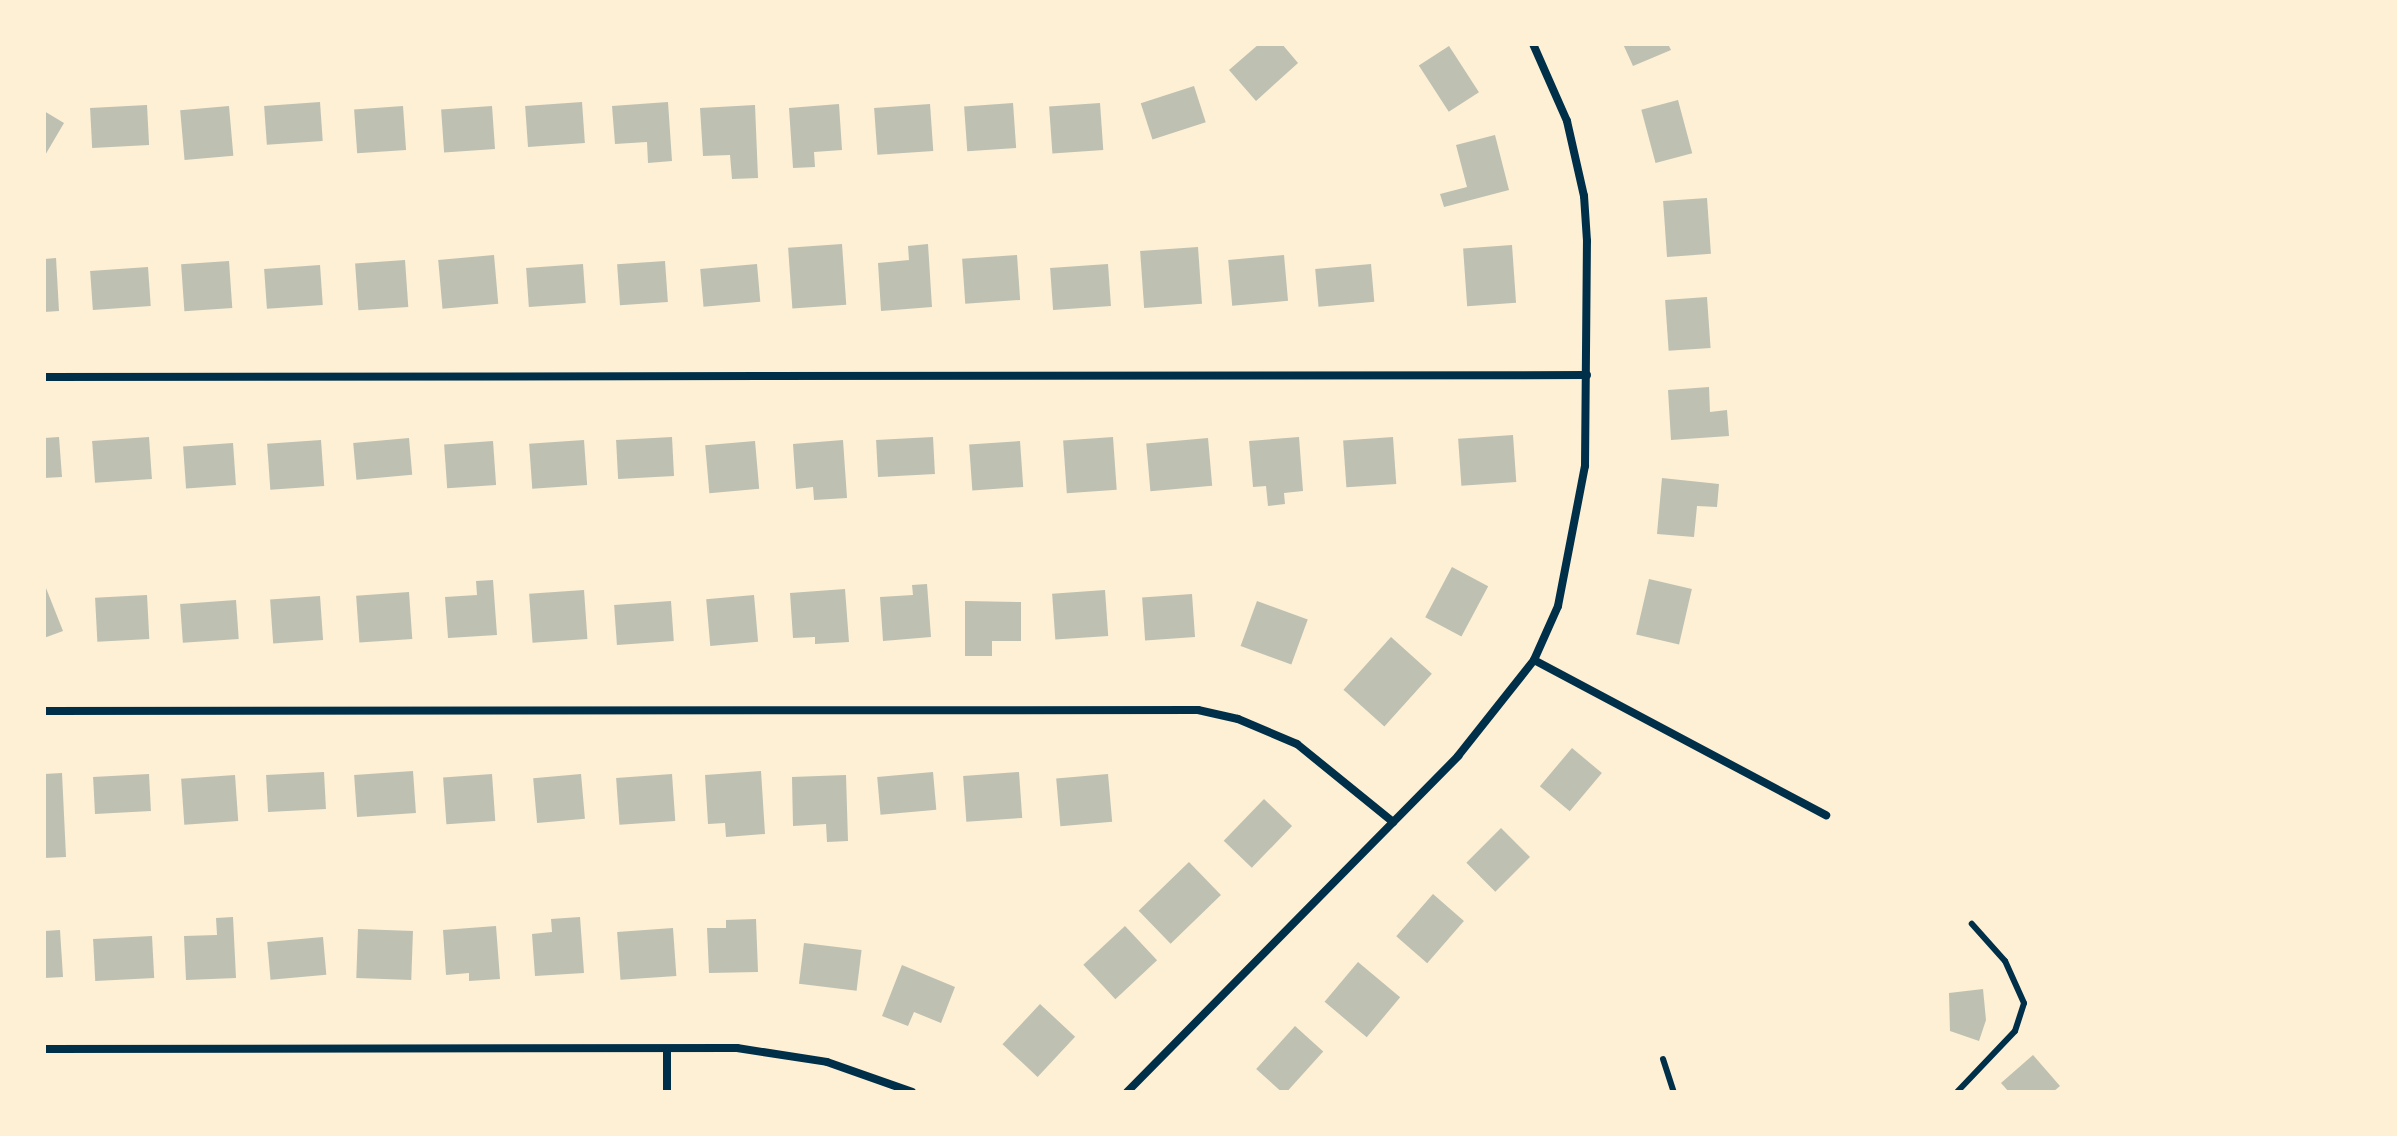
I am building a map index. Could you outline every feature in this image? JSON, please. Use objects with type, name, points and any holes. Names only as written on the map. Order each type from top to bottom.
[{"type":"street","points":[[1127,1092],[1458,756],[1534,660],[1558,606],[1576,531],[1587,375],[1584,196],[1567,121],[1533,44]]},
{"type":"street","points":[[44,377],[1587,375]]},
{"type":"street","points":[[1534,660],[1826,815]]},
{"type":"street","points":[[44,711],[1198,710],[1238,719],[1297,744],[1393,822]]},
{"type":"street","points":[[44,1049],[780,1051],[912,1092]]},
{"type":"street","points":[[667,1049],[667,1092]]},
{"type":"lane","points":[[1957,1092],[2015,1031],[2024,1003],[2005,961],[1972,924]]},
{"type":"lane","points":[[1663,1059],[1674,1092]]},
{"type":"building","points":[[1259,44],[1282,44],[1298,63],[1256,101],[1229,70]]},
{"type":"building","points":[[1623,44],[1668,44],[1671,50],[1633,66]]},
{"type":"building","points":[[1449,46],[1479,92],[1449,112],[1419,66]]},
{"type":"building","points":[[1194,86],[1206,122],[1152,139],[1141,103]]},
{"type":"building","points":[[1678,100],[1692,153],[1656,163],[1641,110]]},
{"type":"building","points":[[320,102],[323,141],[267,145],[264,106]]},
{"type":"building","points":[[582,102],[585,143],[528,147],[525,106]]},
{"type":"building","points":[[668,102],[672,161],[648,163],[647,142],[615,144],[612,106]]},
{"type":"building","points":[[1013,103],[1016,148],[967,151],[964,106]]},
{"type":"building","points":[[1100,103],[1103,150],[1052,153],[1049,107]]},
{"type":"building","points":[[839,104],[842,150],[814,152],[815,167],[793,168],[789,108]]},
{"type":"building","points":[[930,104],[933,151],[877,155],[874,108]]},
{"type":"building","points":[[147,105],[149,145],[92,148],[90,108]]},
{"type":"building","points":[[755,105],[758,178],[732,179],[730,155],[703,156],[700,108]]},
{"type":"building","points":[[229,106],[233,156],[185,160],[180,110]]},
{"type":"building","points":[[403,106],[406,150],[357,153],[354,109]]},
{"type":"building","points":[[492,106],[495,149],[444,152],[441,110]]},
{"type":"building","points":[[44,111],[64,123],[44,157]]},
{"type":"building","points":[[1495,135],[1509,190],[1444,207],[1440,194],[1467,187],[1456,145]]},
{"type":"building","points":[[1707,198],[1711,254],[1667,257],[1663,201]]},
{"type":"building","points":[[842,244],[846,305],[792,309],[788,248]]},
{"type":"building","points":[[928,244],[932,307],[881,311],[878,263],[909,260],[908,246]]},
{"type":"building","points":[[1512,245],[1516,303],[1467,306],[1463,248]]},
{"type":"building","points":[[1198,247],[1202,304],[1144,308],[1140,251]]},
{"type":"building","points":[[494,255],[498,304],[442,309],[438,260]]},
{"type":"building","points":[[1017,255],[1020,300],[965,304],[962,259]]},
{"type":"building","points":[[1284,255],[1288,301],[1232,306],[1228,260]]},
{"type":"building","points":[[56,258],[59,311],[44,312],[44,259]]},
{"type":"building","points":[[405,260],[408,307],[358,310],[355,263]]},
{"type":"building","points":[[229,261],[232,308],[184,311],[181,264]]},
{"type":"building","points":[[665,261],[668,302],[620,305],[617,264]]},
{"type":"building","points":[[583,264],[586,303],[529,307],[526,268]]},
{"type":"building","points":[[757,264],[760,302],[704,307],[700,269]]},
{"type":"building","points":[[1108,264],[1111,306],[1053,310],[1050,268]]},
{"type":"building","points":[[1371,264],[1374,302],[1319,307],[1315,269]]},
{"type":"building","points":[[320,265],[323,305],[267,309],[264,269]]},
{"type":"building","points":[[148,267],[151,306],[93,310],[90,271]]},
{"type":"building","points":[[1707,297],[1711,348],[1669,351],[1665,300]]},
{"type":"building","points":[[1709,387],[1710,412],[1727,410],[1729,436],[1671,440],[1668,390]]},
{"type":"building","points":[[1513,435],[1516,482],[1461,486],[1458,439]]},
{"type":"building","points":[[59,437],[62,477],[44,478],[44,438]]},
{"type":"building","points":[[149,437],[152,479],[95,483],[92,441]]},
{"type":"building","points":[[672,437],[674,476],[618,479],[616,440]]},
{"type":"building","points":[[933,437],[935,474],[878,477],[876,440]]},
{"type":"building","points":[[1113,437],[1117,490],[1067,493],[1063,440]]},
{"type":"building","points":[[1299,437],[1303,491],[1284,493],[1285,504],[1268,506],[1266,486],[1253,487],[1249,441]]},
{"type":"building","points":[[1393,437],[1396,484],[1346,487],[1343,440]]},
{"type":"building","points":[[409,438],[412,475],[356,480],[353,443]]},
{"type":"building","points":[[1208,438],[1212,486],[1150,491],[1146,443]]},
{"type":"building","points":[[321,440],[324,486],[270,490],[267,444]]},
{"type":"building","points":[[584,440],[587,485],[532,489],[529,444]]},
{"type":"building","points":[[843,440],[847,498],[814,500],[813,487],[796,489],[793,444]]},
{"type":"building","points":[[493,441],[496,485],[447,488],[444,444]]},
{"type":"building","points":[[755,441],[759,489],[709,493],[705,445]]},
{"type":"building","points":[[1020,441],[1023,487],[972,490],[969,445]]},
{"type":"building","points":[[233,443],[236,485],[186,488],[183,446]]},
{"type":"building","points":[[1662,478],[1719,484],[1717,507],[1697,506],[1694,537],[1657,534]]},
{"type":"building","points":[[1452,567],[1488,586],[1461,637],[1425,617]]},
{"type":"building","points":[[1649,579],[1692,589],[1679,644],[1636,635]]},
{"type":"building","points":[[493,580],[497,635],[448,638],[445,597],[477,595],[476,581]]},
{"type":"building","points":[[44,583],[63,631],[44,638]]},
{"type":"building","points":[[927,584],[931,637],[883,641],[880,597],[913,595],[912,585]]},
{"type":"building","points":[[845,589],[849,642],[815,644],[815,637],[793,638],[790,593]]},
{"type":"building","points":[[584,590],[587,639],[533,643],[529,594]]},
{"type":"building","points":[[1105,590],[1108,636],[1055,640],[1052,594]]},
{"type":"building","points":[[409,592],[412,639],[359,643],[356,596]]},
{"type":"building","points":[[1192,594],[1195,637],[1145,640],[1142,597]]},
{"type":"building","points":[[147,595],[149,639],[97,642],[95,598]]},
{"type":"building","points":[[754,595],[758,642],[710,646],[706,599]]},
{"type":"building","points":[[320,596],[323,640],[273,643],[270,599]]},
{"type":"building","points":[[236,600],[239,639],[183,643],[180,604]]},
{"type":"building","points":[[671,601],[674,641],[617,645],[614,605]]},
{"type":"building","points":[[965,601],[1021,602],[1021,641],[992,641],[992,656],[965,656]]},
{"type":"building","points":[[1257,601],[1308,619],[1291,665],[1241,646]]},
{"type":"building","points":[[1391,637],[1432,674],[1384,727],[1343,690]]},
{"type":"building","points":[[1572,748],[1602,773],[1570,811],[1540,786]]},
{"type":"building","points":[[413,771],[416,813],[357,817],[354,775]]},
{"type":"building","points":[[761,771],[765,834],[726,837],[725,823],[708,824],[705,775]]},
{"type":"building","points":[[324,772],[326,809],[268,812],[266,775]]},
{"type":"building","points":[[933,772],[936,810],[881,815],[877,777]]},
{"type":"building","points":[[1019,772],[1022,818],[966,822],[963,776]]},
{"type":"building","points":[[62,773],[66,857],[44,858],[44,774]]},
{"type":"building","points":[[149,774],[151,811],[95,814],[93,777]]},
{"type":"building","points":[[492,774],[495,821],[446,824],[443,777]]},
{"type":"building","points":[[581,774],[585,819],[537,823],[533,778]]},
{"type":"building","points":[[672,774],[675,821],[619,825],[616,778]]},
{"type":"building","points":[[1108,774],[1112,822],[1060,826],[1056,779]]},
{"type":"building","points":[[235,775],[238,821],[184,825],[181,779]]},
{"type":"building","points":[[846,775],[848,841],[827,842],[826,824],[793,826],[792,777]]},
{"type":"building","points":[[1264,799],[1292,826],[1252,868],[1224,841]]},
{"type":"building","points":[[1501,828],[1530,857],[1495,892],[1466,863]]},
{"type":"building","points":[[1189,862],[1221,895],[1171,944],[1139,911]]},
{"type":"building","points":[[1433,894],[1464,921],[1427,963],[1396,936]]},
{"type":"building","points":[[233,917],[236,978],[186,980],[184,936],[217,935],[216,918]]},
{"type":"building","points":[[580,917],[584,973],[535,976],[532,934],[552,932],[551,919]]},
{"type":"building","points":[[756,919],[758,972],[709,973],[707,928],[726,928],[726,920]]},
{"type":"building","points":[[496,926],[500,979],[469,981],[469,973],[446,975],[443,930]]},
{"type":"building","points":[[1125,926],[1157,960],[1115,999],[1083,965]]},
{"type":"building","points":[[673,928],[676,976],[620,980],[617,932]]},
{"type":"building","points":[[358,929],[413,931],[411,980],[356,978]]},
{"type":"building","points":[[60,930],[63,977],[44,978],[44,931]]},
{"type":"building","points":[[152,936],[154,978],[95,981],[93,939]]},
{"type":"building","points":[[323,937],[326,975],[271,980],[267,942]]},
{"type":"building","points":[[804,943],[862,950],[857,991],[799,984]]},
{"type":"building","points":[[1358,962],[1400,997],[1367,1037],[1325,1002]]},
{"type":"building","points":[[902,965],[955,987],[941,1023],[914,1012],[908,1026],[882,1016]]},
{"type":"building","points":[[1983,989],[1986,1020],[1979,1041],[1950,1031],[1949,993]]},
{"type":"building","points":[[1040,1004],[1075,1037],[1038,1077],[1002,1044]]},
{"type":"building","points":[[1295,1026],[1323,1051],[1287,1092],[1282,1092],[1256,1069]]},
{"type":"building","points":[[2033,1055],[2060,1086],[2053,1092],[2009,1092],[2001,1083]]}]
